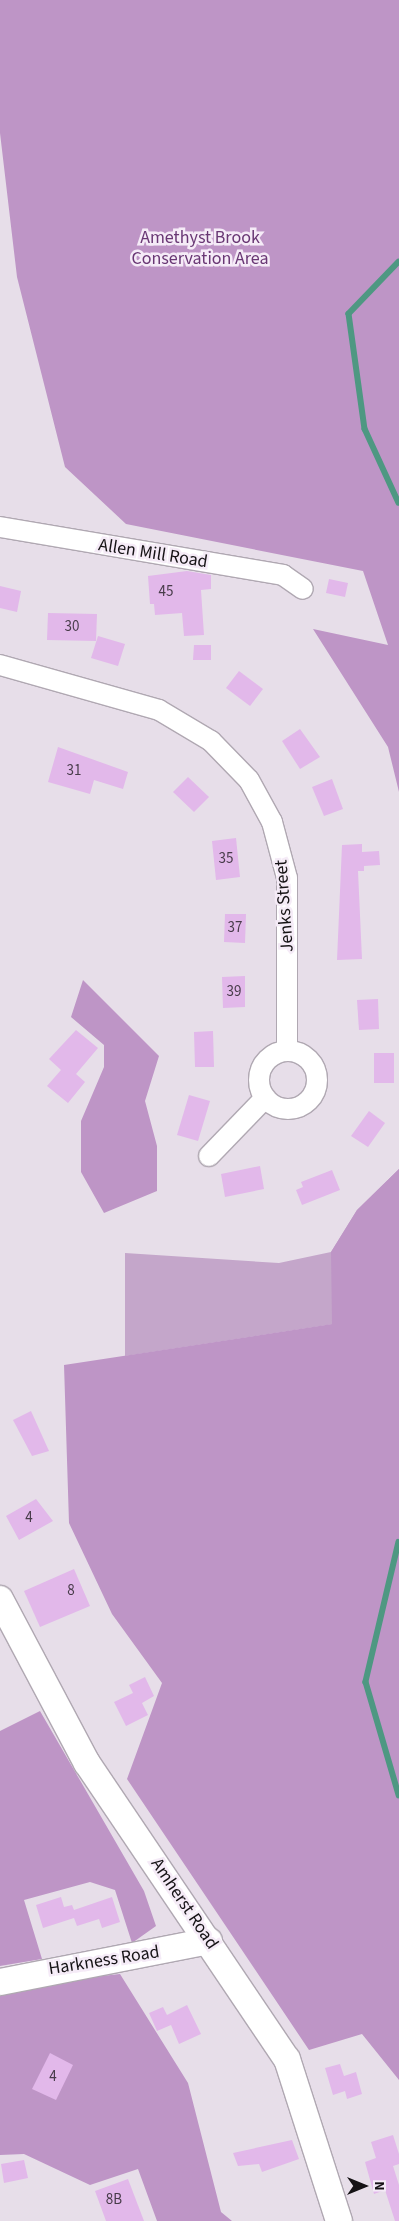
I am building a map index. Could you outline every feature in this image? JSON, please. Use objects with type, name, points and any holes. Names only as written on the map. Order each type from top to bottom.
[{"type":"main road","name":"Amherst Road","points":[[0,1599],[87,1763],[287,2059],[339,2221]]},
{"type":"main road","name":"Harkness Road","points":[[0,1982],[209,1941]]},
{"type":"street","name":"Allen Mill Road","points":[[0,528],[283,575],[303,589]]},
{"type":"street","name":"Jenks Street","points":[[0,665],[159,710],[211,740],[249,780],[272,822],[287,878],[287,1050]]},
{"type":"street","points":[[287,1050],[302,1054],[313,1065],[315,1090],[306,1103],[291,1109],[274,1106],[265,1098],[258,1082],[262,1065],[275,1053],[287,1050]]},
{"type":"street","points":[[209,1156],[265,1098]]},
{"type":"shaded area","points":[[399,1169],[399,1314],[125,1356],[125,1253],[279,1263],[331,1252],[357,1210]]},
{"type":"green space","name":"Amethyst Brook Conservation Area","points":[[0,0],[399,0],[399,792],[388,747],[313,629],[388,645],[363,571],[126,524],[65,467],[17,277],[0,133]]},
{"type":"green space","points":[[83,980],[159,1056],[145,1101],[157,1146],[157,1191],[104,1213],[81,1172],[81,1121],[104,1067],[104,1045],[71,1017]]},
{"type":"green space","points":[[399,1169],[399,2080],[362,2034],[309,2050],[127,1779],[162,1683],[112,1614],[69,1523],[64,1365],[332,1324],[331,1252],[357,1210]]},
{"type":"green space","points":[[40,1711],[144,1891],[156,1926],[132,1943],[115,1890],[90,1882],[24,1900],[42,1959],[0,1966],[0,1731]]},
{"type":"green space","points":[[120,1974],[188,2083],[221,2212],[232,2221],[157,2221],[138,2169],[90,2185],[24,2154],[0,2155],[0,1996],[21,1985]]},
{"type":"building","points":[[187,571],[211,575],[211,589],[201,590],[204,635],[184,636],[182,613],[155,615],[154,604],[150,604],[148,576]]},
{"type":"building","points":[[329,579],[348,583],[345,597],[326,593]]},
{"type":"building","points":[[0,586],[21,591],[17,612],[0,608]]},
{"type":"building","points":[[48,613],[97,614],[96,641],[47,640]]},
{"type":"building","points":[[98,636],[125,644],[118,666],[91,658]]},
{"type":"building","points":[[194,645],[211,645],[211,660],[193,660]]},
{"type":"building","points":[[239,671],[263,689],[250,706],[226,688]]},
{"type":"building","points":[[300,729],[320,757],[300,769],[282,741]]},
{"type":"building","points":[[58,747],[128,772],[123,789],[94,780],[90,794],[48,782]]},
{"type":"building","points":[[188,777],[209,797],[194,812],[173,792]]},
{"type":"building","points":[[332,779],[343,809],[324,816],[312,787]]},
{"type":"building","points":[[236,838],[240,877],[216,880],[212,841]]},
{"type":"building","points":[[362,844],[362,852],[379,851],[380,865],[364,866],[364,871],[358,871],[362,959],[337,960],[342,845]]},
{"type":"building","points":[[225,914],[246,914],[245,943],[224,942]]},
{"type":"building","points":[[245,976],[245,1007],[223,1008],[222,977]]},
{"type":"building","points":[[378,999],[379,1029],[359,1030],[357,1000]]},
{"type":"building","points":[[76,1030],[98,1048],[76,1074],[85,1082],[68,1103],[47,1086],[61,1070],[49,1059]]},
{"type":"building","points":[[213,1031],[214,1067],[195,1067],[194,1032]]},
{"type":"building","points":[[374,1053],[394,1053],[394,1083],[374,1083]]},
{"type":"building","points":[[189,1095],[210,1101],[198,1141],[177,1135]]},
{"type":"building","points":[[369,1111],[385,1123],[368,1147],[351,1136]]},
{"type":"building","points":[[260,1166],[264,1189],[225,1197],[221,1174]]},
{"type":"building","points":[[332,1170],[340,1190],[302,1205],[296,1190],[303,1187],[301,1182]]},
{"type":"building","points":[[31,1411],[49,1451],[32,1456],[13,1420]]},
{"type":"building","points":[[36,1499],[53,1521],[19,1540],[6,1516]]},
{"type":"building","points":[[74,1569],[90,1606],[40,1627],[24,1591]]},
{"type":"building","points":[[145,1677],[154,1696],[142,1703],[148,1715],[126,1726],[114,1702],[133,1693],[129,1685]]},
{"type":"building","points":[[61,1897],[64,1907],[72,1905],[74,1910],[112,1897],[120,1922],[102,1928],[99,1919],[77,1926],[74,1918],[43,1928],[36,1905]]},
{"type":"building","points":[[187,2005],[201,2034],[179,2044],[171,2025],[157,2031],[149,2013],[163,2007],[167,2015]]},
{"type":"building","points":[[50,2053],[73,2065],[56,2100],[32,2089]]},
{"type":"building","points":[[340,2064],[344,2076],[356,2072],[362,2094],[347,2099],[345,2091],[333,2095],[325,2068]]},
{"type":"building","points":[[393,2135],[399,2154],[399,2164],[393,2166],[399,2185],[399,2221],[395,2221],[385,2190],[374,2194],[365,2162],[376,2158],[371,2142]]},
{"type":"building","points":[[292,2140],[299,2159],[262,2172],[259,2164],[238,2166],[233,2153]]},
{"type":"building","points":[[24,2160],[28,2178],[4,2183],[1,2164]]},
{"type":"building","points":[[128,2179],[144,2221],[106,2221],[95,2191]]},
{"type":"waterway","points":[[399,262],[349,314],[365,429],[399,503]]},
{"type":"waterway","points":[[399,1542],[366,1682],[399,1795]]}]
